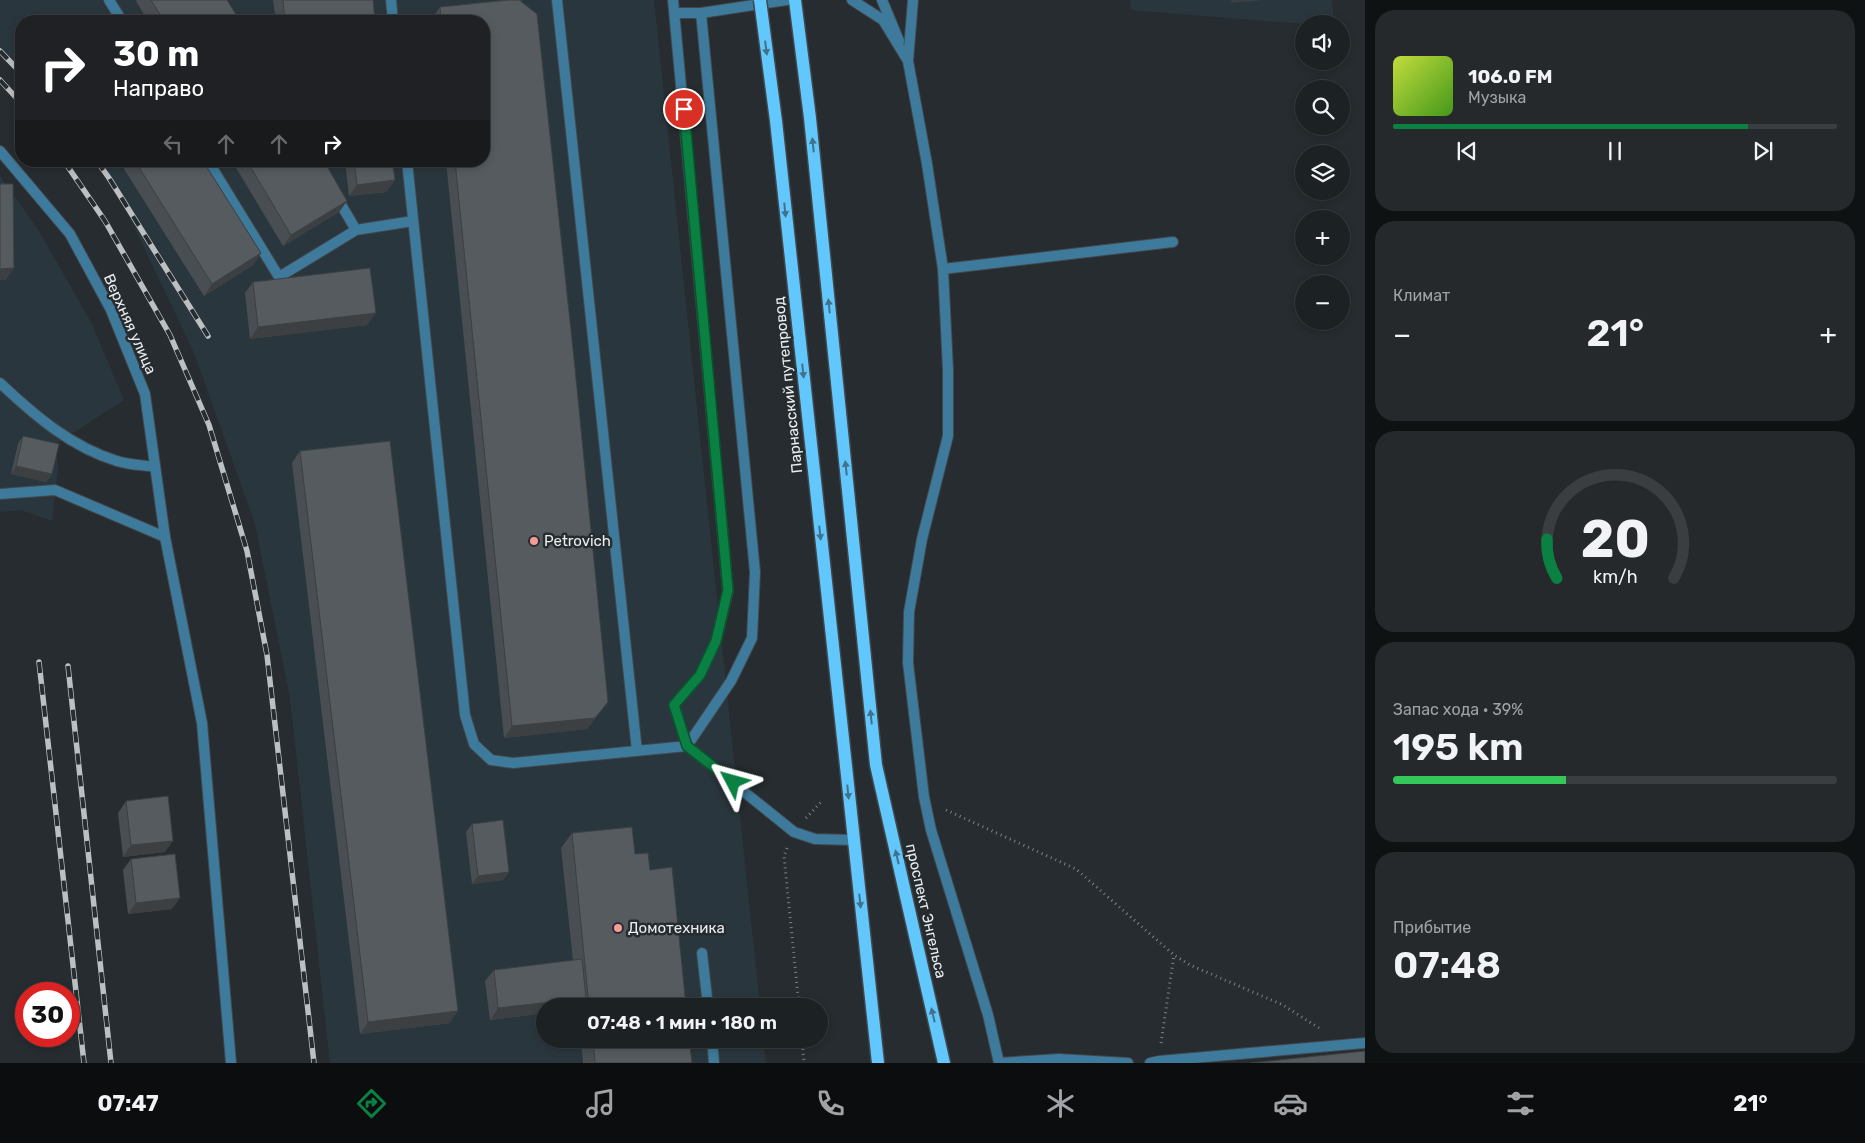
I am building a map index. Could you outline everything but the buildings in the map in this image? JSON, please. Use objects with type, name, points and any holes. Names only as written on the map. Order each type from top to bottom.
[{"type":"main road","name":"Парнасский путепровод","points":[[760,0],[777,131],[853,840]]},
{"type":"main road","name":"проспект Энгельса","points":[[795,0],[810,118],[876,765],[944,1063]]},
{"type":"main road","points":[[853,840],[878,1063]]},
{"type":"street","points":[[109,0],[118,15]]},
{"type":"street","points":[[391,0],[392,15]]},
{"type":"street","points":[[557,0],[637,751]]},
{"type":"street","points":[[674,0],[728,590],[716,641],[700,675],[674,705],[687,746],[794,832],[815,839],[853,840]]},
{"type":"street","points":[[675,13],[701,12],[787,0]]},
{"type":"street","points":[[852,0],[884,20],[908,61]]},
{"type":"street","points":[[882,0],[908,61],[927,164],[943,269],[948,370],[948,436],[922,539],[909,620],[908,663],[924,797],[931,830],[988,1015],[999,1063],[1059,1059],[1128,1063]]},
{"type":"street","points":[[908,61],[913,0]]},
{"type":"street","points":[[687,746],[731,681],[752,638],[755,572],[701,12]]},
{"type":"street","name":"Верхняя улица","points":[[0,151],[70,234],[111,310],[145,394],[165,537],[202,723],[231,1063]]},
{"type":"street","points":[[212,167],[279,276],[356,230],[413,221]]},
{"type":"street","points":[[408,167],[465,715],[474,744],[491,760],[513,763],[687,746]]},
{"type":"street","points":[[331,187],[356,230]]},
{"type":"street","points":[[943,269],[1173,242]]},
{"type":"street","points":[[0,383],[45,422],[91,452],[119,462],[155,467]]},
{"type":"street","points":[[0,494],[55,490],[165,537]]},
{"type":"street","points":[[702,953],[707,998]]},
{"type":"street","points":[[1154,1062],[1365,1043]]},
{"type":"street","points":[[713,1048],[714,1063]]},
{"type":"path","points":[[924,797],[953,814],[1076,869],[1174,955],[1190,965],[1283,1005],[1347,1045]]},
{"type":"path","points":[[798,998],[784,856],[794,832],[823,800]]},
{"type":"path","points":[[1154,1062],[1174,955]]},
{"type":"path","points":[[803,1048],[804,1063]]},
{"type":"shaded area","points":[[0,0],[654,0],[759,998],[536,998],[536,1048],[764,1048],[766,1063],[330,1063],[290,698],[255,524],[194,353],[106,167],[490,167],[490,15],[15,15],[15,63],[0,47]]},
{"type":"shaded area","points":[[1130,0],[1332,0],[1333,15],[1295,15],[1295,23],[1131,10]]},
{"type":"shaded area","points":[[0,176],[39,231],[92,324],[124,400],[56,444],[58,470],[52,521],[21,510],[0,512]]},
{"type":"railway","points":[[0,51],[15,67]]},
{"type":"railway","points":[[0,80],[15,96]]},
{"type":"railway","points":[[68,167],[105,221],[170,335],[209,425],[247,551],[267,655],[314,1063]]},
{"type":"railway","points":[[101,167],[208,336]]},
{"type":"railway","points":[[39,662],[84,1063]]},
{"type":"railway","points":[[68,666],[111,1063]]},
{"type":"place","name":"Petrovich","points":[[534,541]]},
{"type":"place","name":"Домотехника","points":[[618,928]]},
{"type":"route","points":[[684,109],[728,590],[716,641],[700,675],[674,705],[687,746],[733,782]]}]
